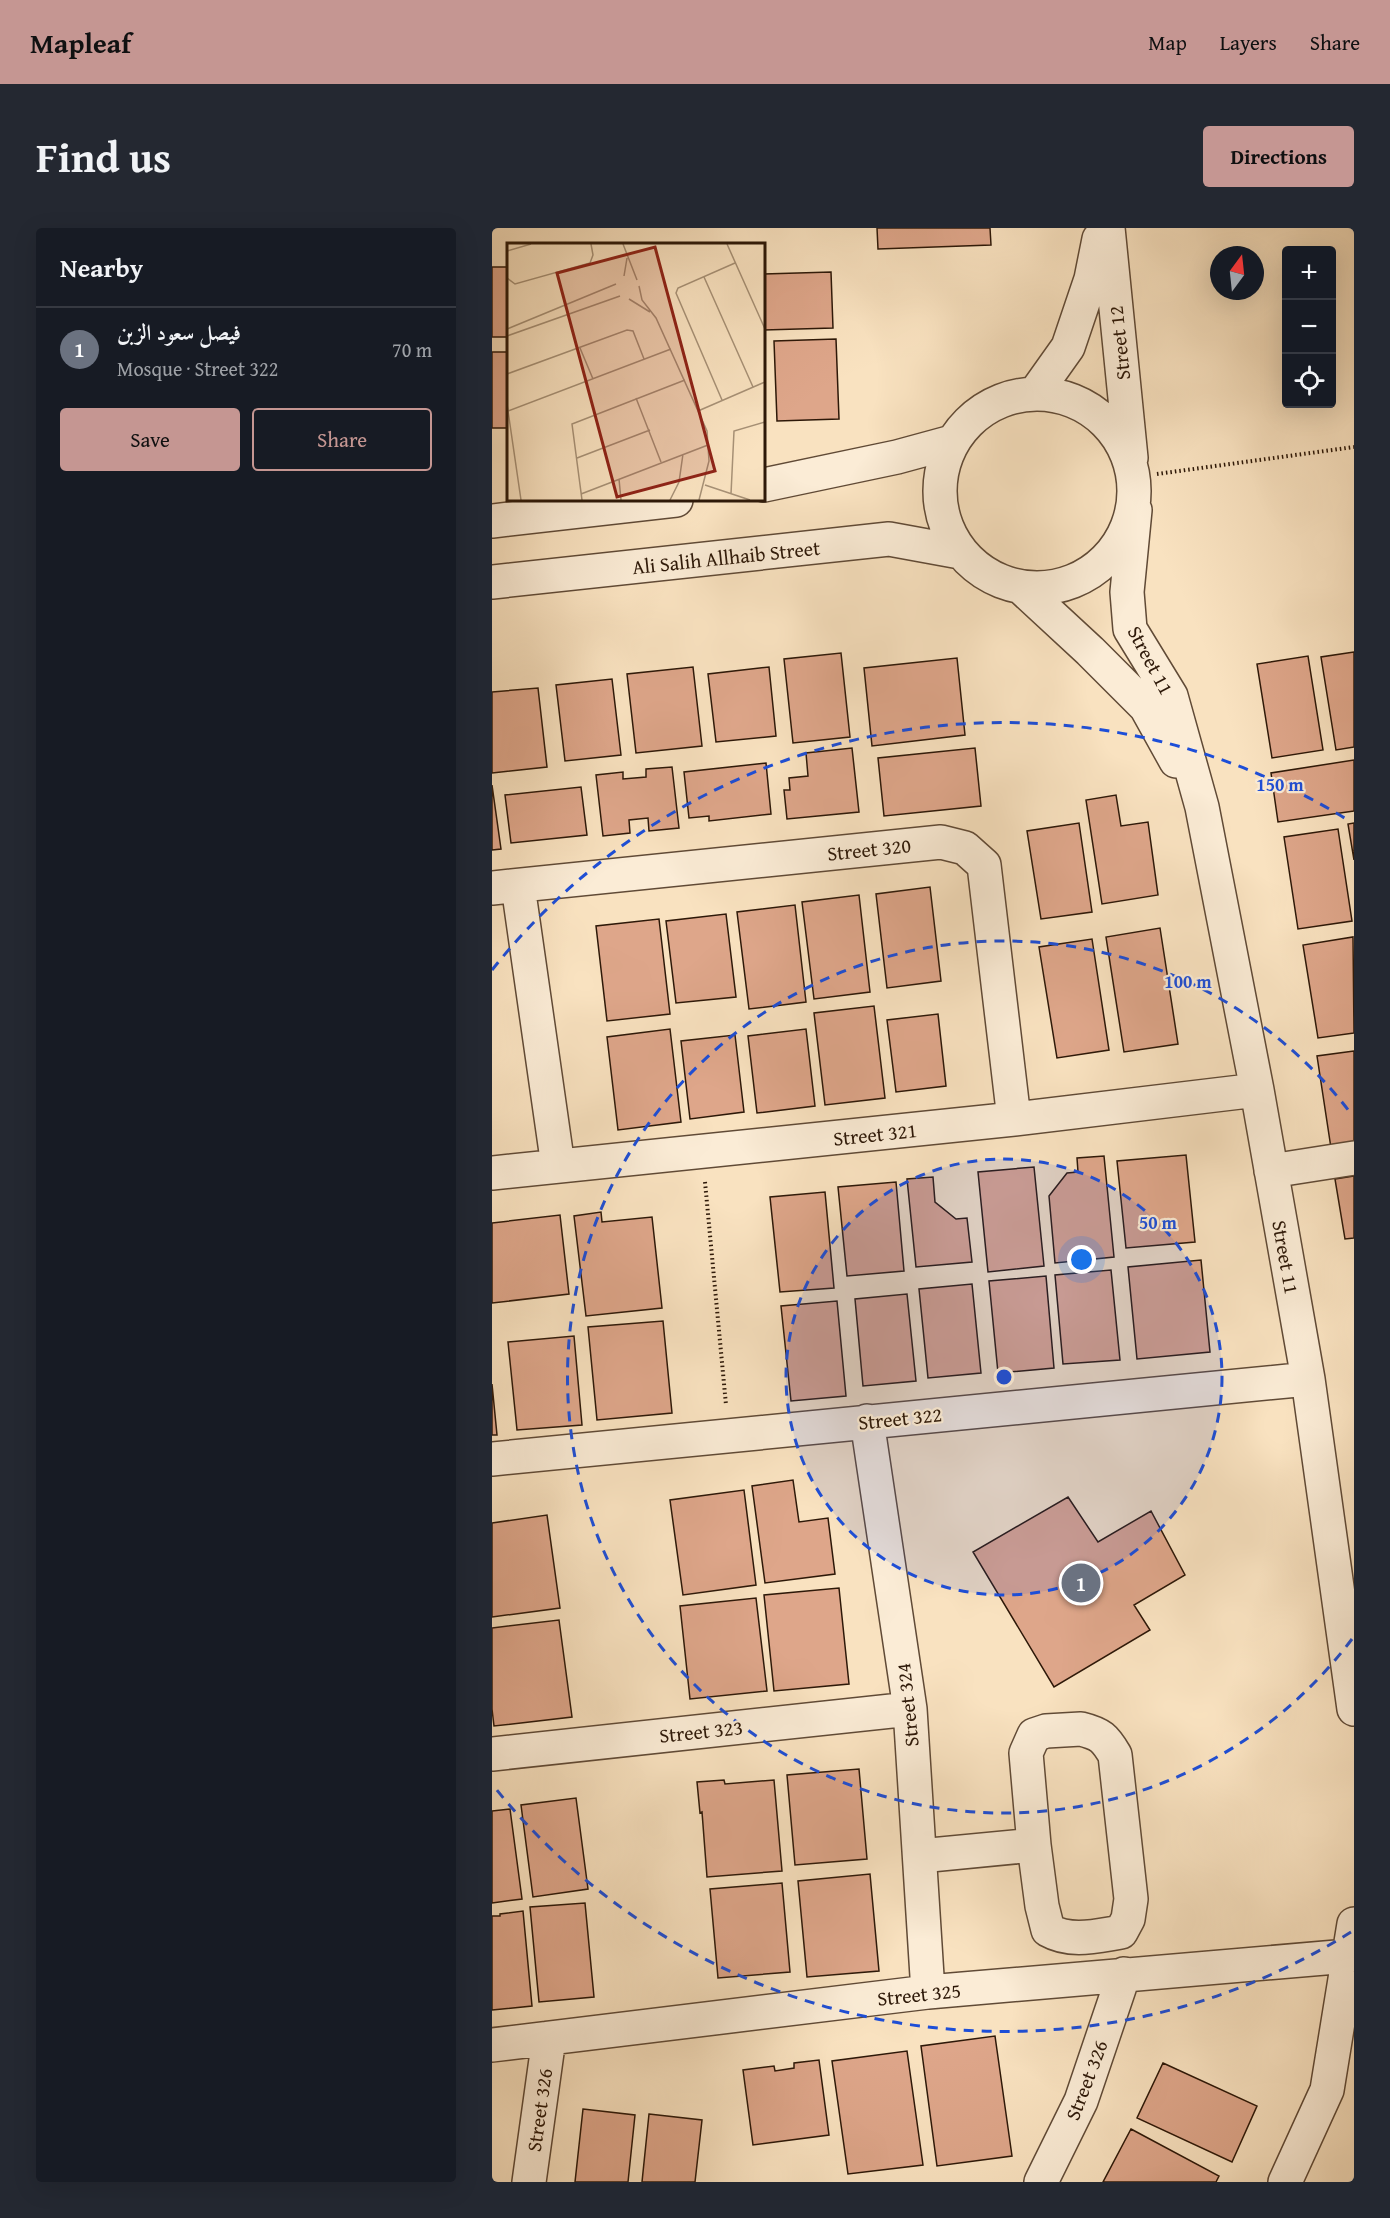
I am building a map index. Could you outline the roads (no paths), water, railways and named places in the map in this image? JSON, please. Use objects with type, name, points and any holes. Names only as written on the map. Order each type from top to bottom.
[{"type":"street","name":"Street 12","points":[[1036,392],[1068,347],[1091,279],[1102,228]]},
{"type":"street","name":"Street 12","points":[[1108,228],[1132,467]]},
{"type":"street","points":[[1036,392],[1094,410],[1132,467],[1135,510],[1114,555],[1073,584],[1023,589],[960,552],[945,527],[938,498],[941,469],[952,442],[987,406],[1036,392]]},
{"type":"street","points":[[765,485],[897,457],[952,442]]},
{"type":"street","points":[[492,521],[667,501]]},
{"type":"street","name":"Street 11","points":[[1135,510],[1127,592],[1130,629],[1171,696],[1202,807],[1257,1090],[1308,1379],[1351,1656],[1354,1709]]},
{"type":"street","name":"Ali Salih Allhaib Street","points":[[492,582],[889,539],[960,552]]},
{"type":"street","name":"Street 11","points":[[1023,589],[1146,707],[1202,807]]},
{"type":"street","name":"Street 320","points":[[505,887],[941,842],[965,848],[984,864],[1014,1119]]},
{"type":"street","points":[[505,887],[558,1167]]},
{"type":"street","name":"Street 321","points":[[492,1173],[1014,1119],[1257,1090]]},
{"type":"street","points":[[1271,1171],[1354,1158]]},
{"type":"street","name":"Street 322","points":[[492,1459],[1308,1379]]},
{"type":"street","name":"Street 324","points":[[867,1421],[910,1709],[928,1992]]},
{"type":"street","name":"Street 323","points":[[492,1754],[910,1709]]},
{"type":"street","points":[[1081,1729],[1096,1733],[1107,1741],[1115,1755],[1131,1899],[1128,1919],[1121,1932],[1071,1939],[1048,1930],[1042,1906],[1034,1845],[1026,1753],[1029,1744],[1034,1735],[1046,1731],[1081,1729]]},
{"type":"street","points":[[920,1856],[1034,1845]]},
{"type":"street","points":[[1285,2182],[1328,2090],[1354,1924]]},
{"type":"street","name":"Street 325","points":[[492,2045],[928,1992],[1348,1956]]},
{"type":"street","name":"Street 326","points":[[1041,2182],[1081,2101],[1124,1974]]},
{"type":"street","name":"Street 326","points":[[529,2182],[549,2038]]},
{"type":"place","name":"فيصل سعود الزبن","points":[[1081,1583]]}]
